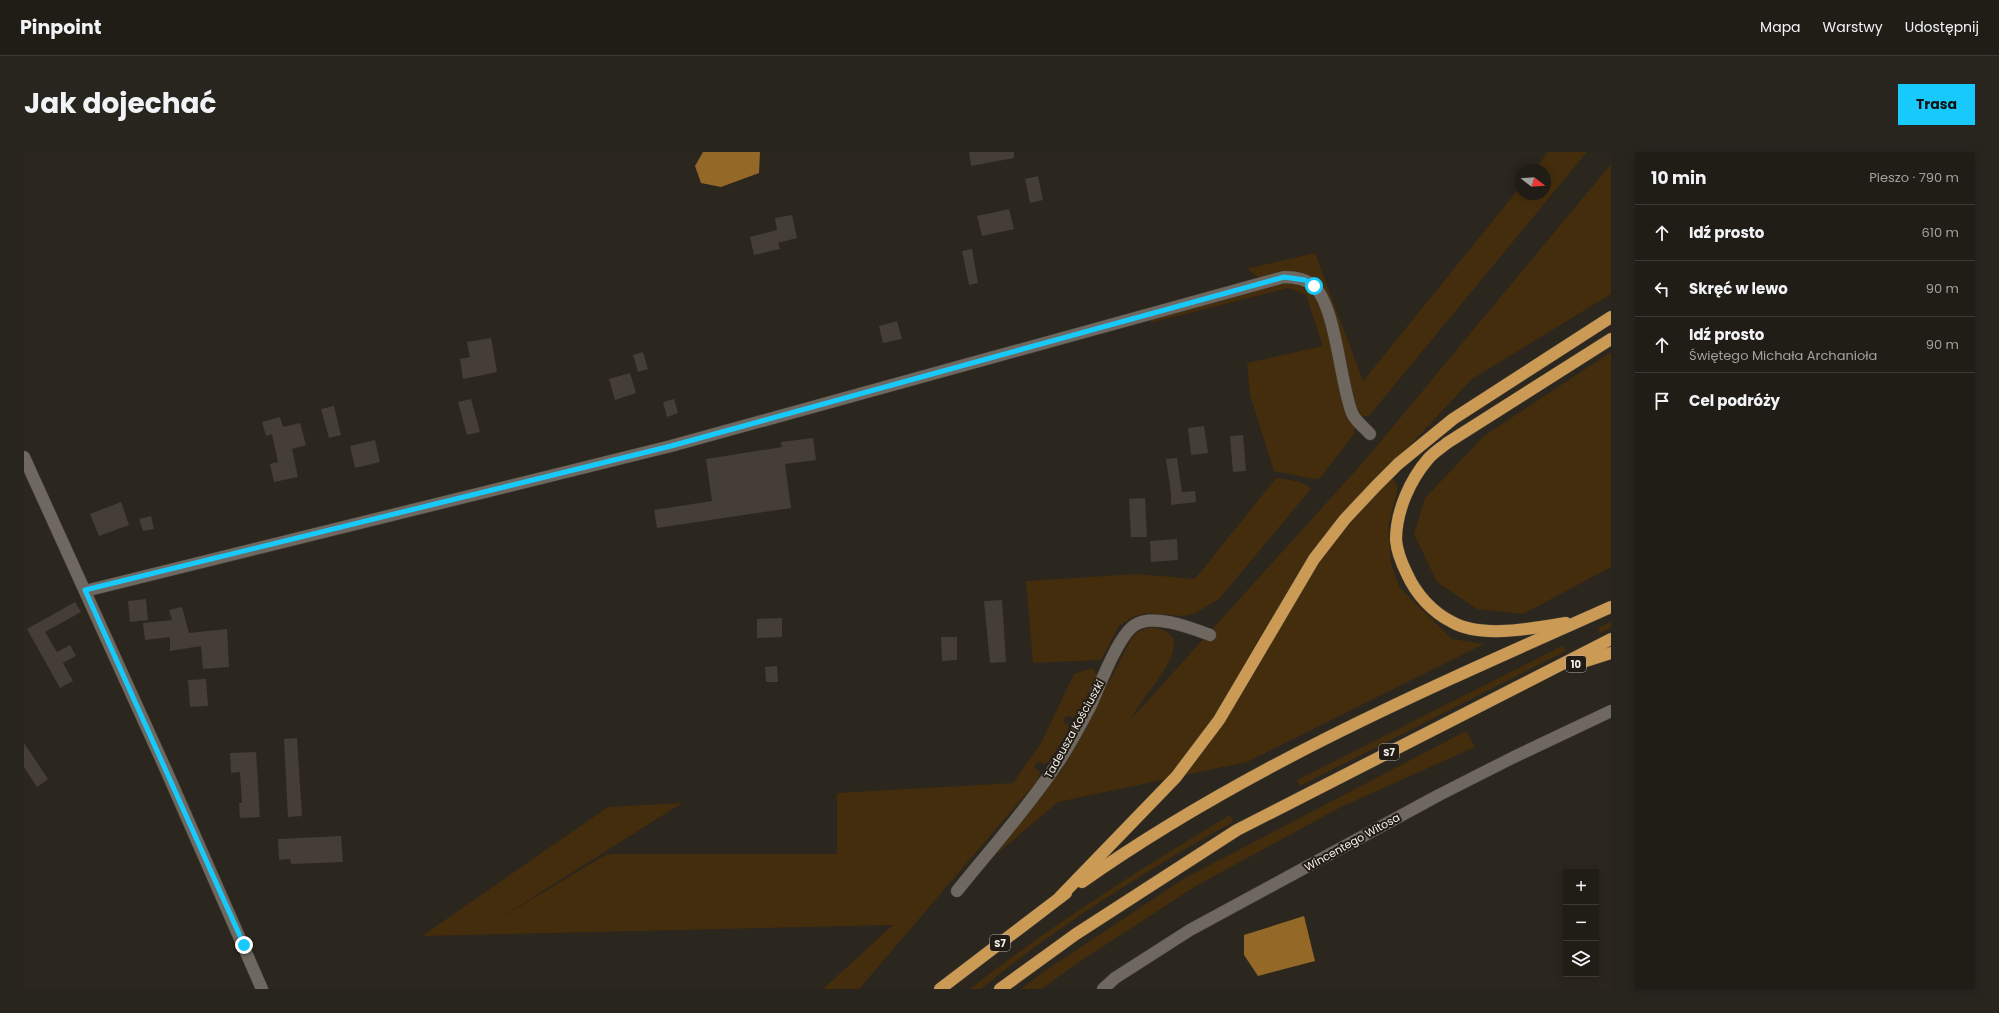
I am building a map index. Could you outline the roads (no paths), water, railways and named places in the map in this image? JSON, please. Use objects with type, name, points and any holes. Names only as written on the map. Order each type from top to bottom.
[{"type":"highway","points":[[1060,897],[1191,760],[1219,720],[1314,559],[1345,519],[1376,486],[1398,464],[1453,419],[1611,317]]},
{"type":"highway","points":[[1579,621],[1498,631],[1478,630],[1452,623],[1428,604],[1413,586],[1401,562],[1396,540],[1398,522],[1403,502],[1414,479],[1428,459],[1447,443],[1611,340]]},
{"type":"highway","name":"S7","points":[[940,989],[1060,897],[1122,854],[1256,774],[1356,723],[1611,606]]},
{"type":"highway","name":"S7","points":[[1000,989],[1076,934],[1237,830],[1611,639]]},
{"type":"highway","name":"10","points":[[1541,674],[1611,653]]},
{"type":"street","points":[[85,590],[671,446],[1284,277],[1305,280],[1314,286],[1322,297],[1329,315],[1352,414],[1370,434]]},
{"type":"street","points":[[24,457],[166,770],[262,989]]},
{"type":"street","name":"Tadeusza Kościuszki","points":[[957,891],[1056,766],[1090,707],[1122,638],[1132,626],[1143,620],[1151,620],[1192,628],[1210,635]]},
{"type":"street","name":"Wincentego Witosa","points":[[1103,989],[1116,983],[1190,930],[1433,798],[1514,757],[1611,711]]}]
